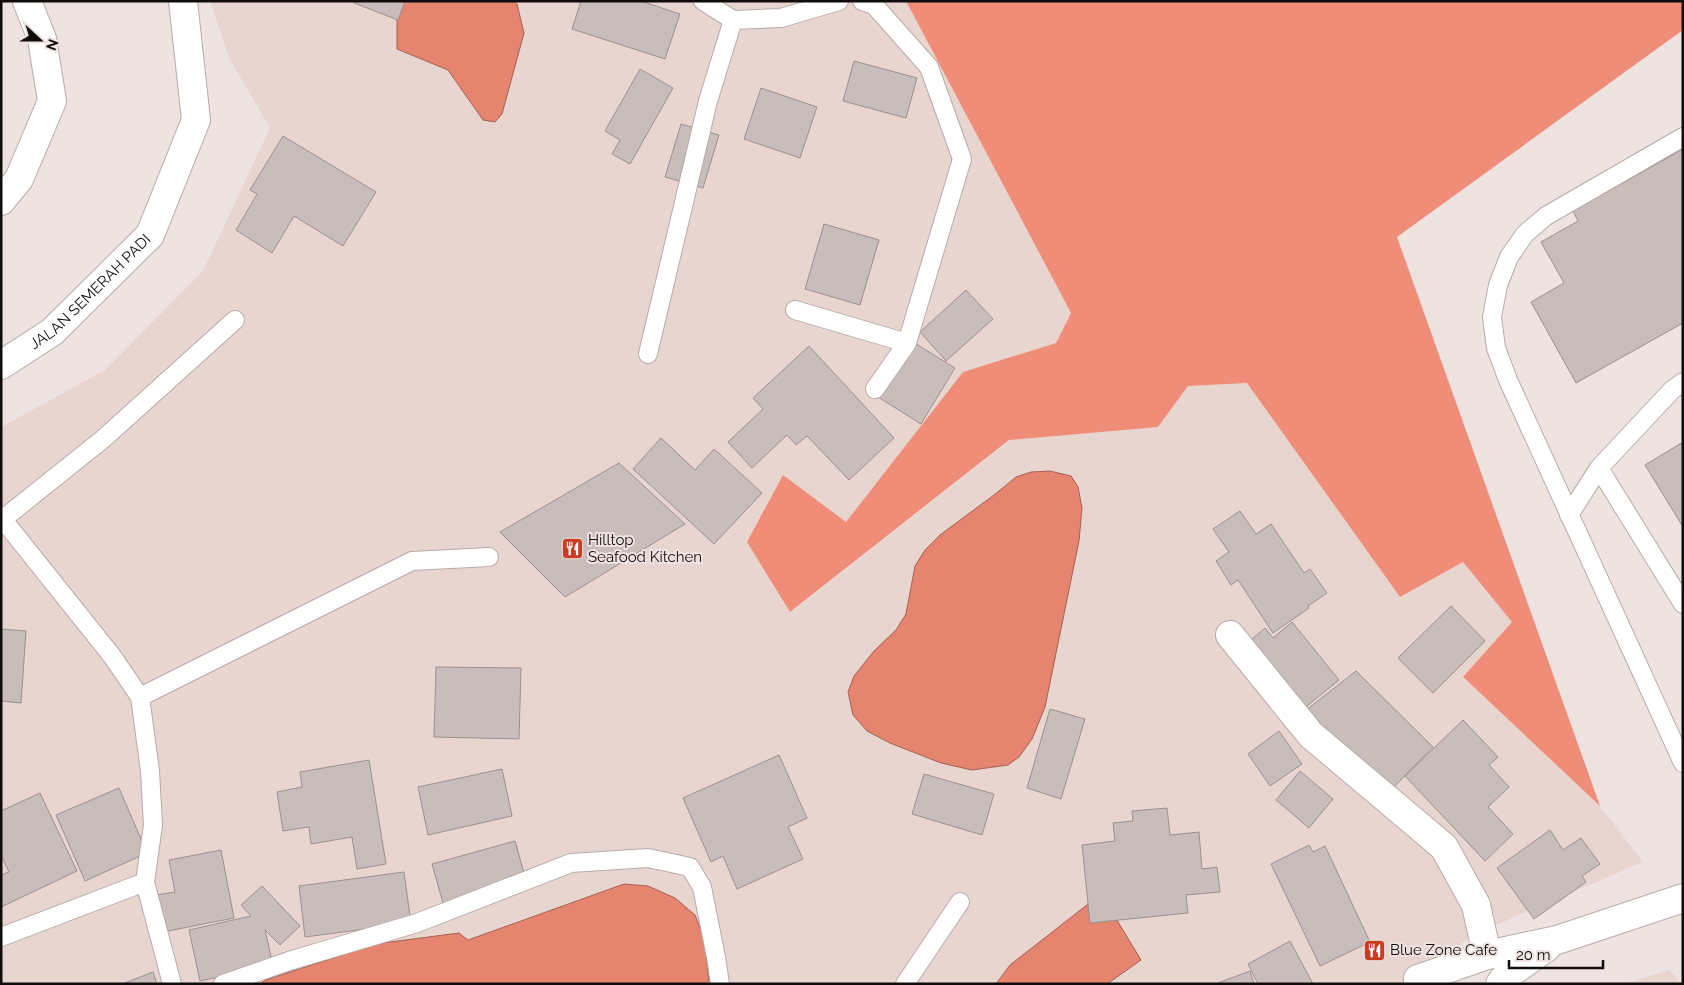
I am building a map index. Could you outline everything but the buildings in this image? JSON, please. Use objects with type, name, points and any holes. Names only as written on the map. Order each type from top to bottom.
[{"type":"street","points":[[1,201],[19,179],[52,102],[42,39],[27,1]]},
{"type":"street","name":"JALAN SEMERAH PADI","points":[[1,365],[52,332],[150,235],[196,120],[183,1]]},
{"type":"street","points":[[1230,635],[1311,735],[1444,847],[1476,906],[1487,956]]},
{"type":"street","points":[[1414,982],[1487,956],[1557,940],[1683,898]]},
{"type":"street","points":[[1500,984],[1506,976],[1557,940]]},
{"type":"lane","points":[[703,1],[733,20],[781,18],[839,1]]},
{"type":"lane","points":[[862,1],[874,5],[929,67],[962,159],[907,343],[875,389]]},
{"type":"lane","points":[[648,354],[708,101],[733,20]]},
{"type":"lane","points":[[1683,137],[1546,216],[1525,234],[1509,257],[1498,285],[1492,316],[1496,348],[1508,380],[1683,763]]},
{"type":"lane","points":[[795,310],[907,343]]},
{"type":"lane","points":[[172,984],[145,882],[153,825],[150,771],[140,697],[112,656],[2,518],[104,439],[235,320]]},
{"type":"lane","points":[[1569,515],[1599,468],[1672,390],[1683,382]]},
{"type":"lane","points":[[1599,468],[1683,604]]},
{"type":"lane","points":[[140,697],[412,561],[489,557]]},
{"type":"lane","points":[[223,984],[289,961],[417,923],[571,863],[648,858],[690,867],[702,887],[720,984]]},
{"type":"lane","points":[[1,937],[145,882]]},
{"type":"lane","points":[[905,984],[960,902]]},
{"type":"shaded area","points":[[210,1],[906,1],[1071,313],[1056,343],[963,372],[846,523],[783,475],[791,612],[1010,440],[1158,427],[1188,386],[1247,383],[1400,597],[1463,562],[1512,622],[1463,678],[1600,806],[1643,862],[1471,936],[1413,984],[1,984],[1,427],[105,370],[203,271],[270,128],[229,58]]},
{"type":"shaded area","points":[[403,1],[513,1],[517,4],[524,33],[502,114],[495,122],[483,120],[448,70],[397,49],[397,17]]},
{"type":"shaded area","points":[[906,1],[1683,1],[1683,30],[1397,237],[1600,806],[1463,677],[1512,622],[1463,562],[1400,597],[1247,383],[1188,386],[1158,427],[1009,440],[790,612],[747,542],[783,475],[846,522],[963,372],[1056,343],[1071,313]]},
{"type":"shaded area","points":[[1050,471],[1071,476],[1078,487],[1082,508],[1079,541],[1045,707],[1032,739],[1019,757],[1008,765],[972,770],[941,763],[890,743],[867,731],[853,715],[848,692],[854,676],[874,651],[896,630],[906,614],[915,566],[925,550],[940,535],[1016,477],[1031,472]]},
{"type":"shaded area","points":[[624,884],[648,886],[675,898],[695,915],[705,941],[709,984],[260,984],[266,980],[375,944],[459,933],[468,940]]},
{"type":"shaded area","points":[[1092,901],[1112,912],[1141,960],[1107,984],[996,984],[1010,965]]},
{"type":"shaded area","points":[[1669,970],[1682,984],[1623,984]]},
{"type":"place","name":"Hilltop Seafood Kitchen","points":[[572,549]]},
{"type":"place","name":"Blue Zone Cafe","points":[[1374,950]]}]
